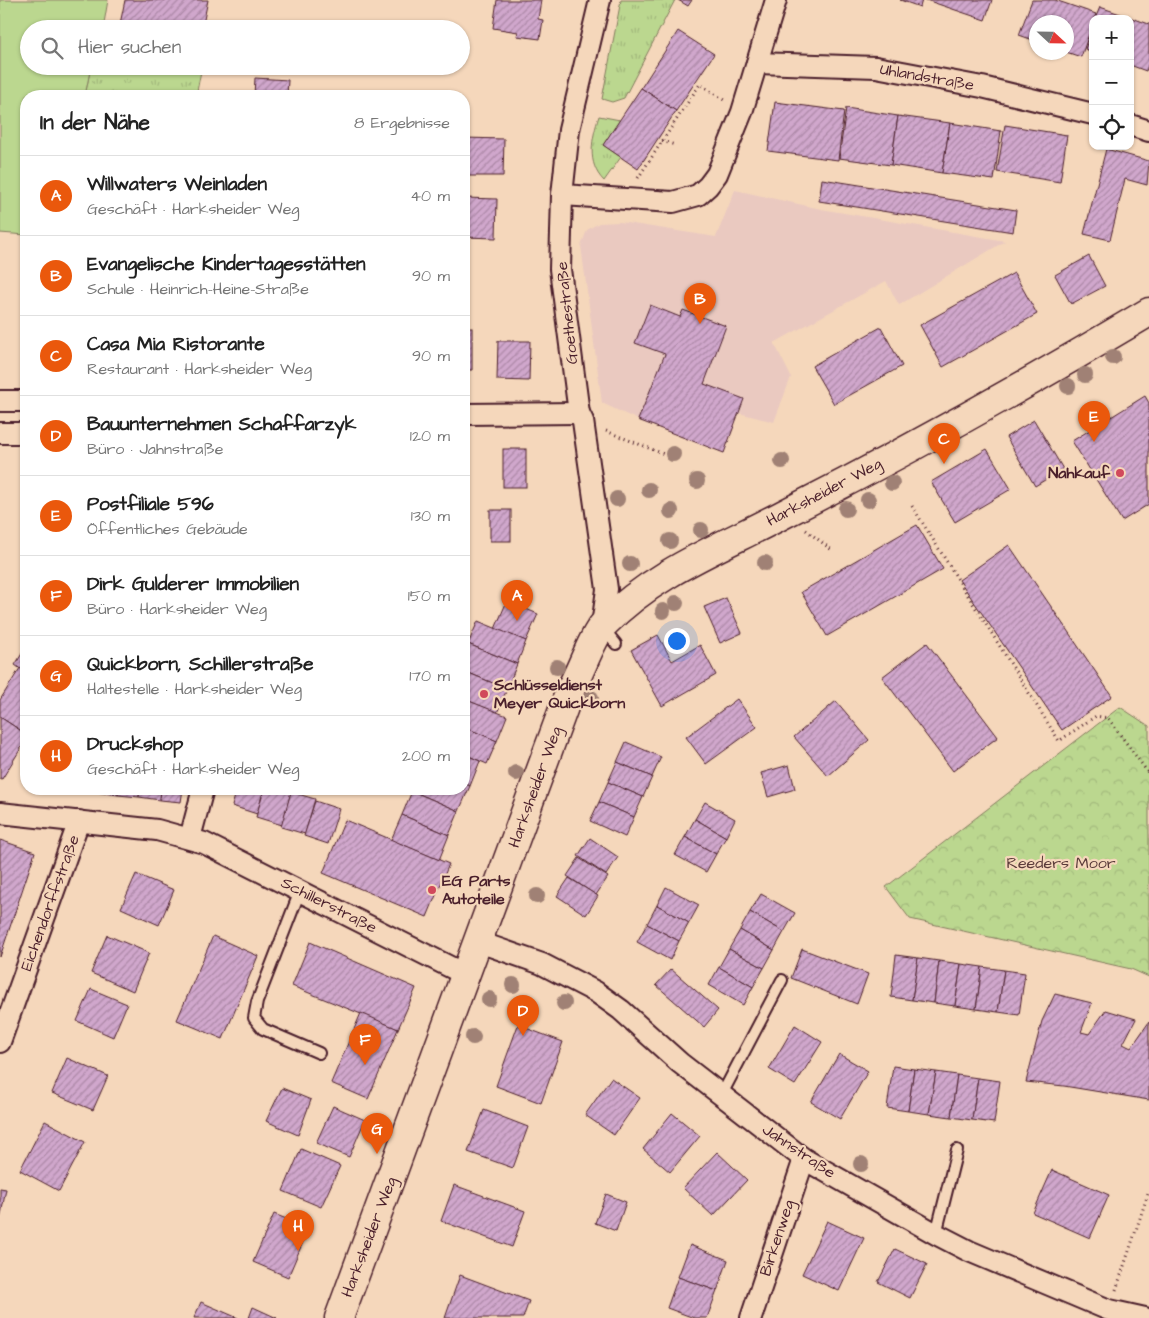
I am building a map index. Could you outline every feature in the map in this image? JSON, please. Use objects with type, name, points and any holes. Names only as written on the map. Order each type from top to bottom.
[{"type":"main road","name":"Harksheider Weg","points":[[339,1318],[571,688],[609,635],[619,609],[650,586],[709,550],[785,514],[974,413],[1149,312]]},
{"type":"street","name":"Goethestraße","points":[[600,0],[569,130],[562,195],[560,269],[607,589],[609,635]]},
{"type":"street","points":[[562,195],[633,201],[673,202],[698,195],[716,174],[742,112],[776,0]]},
{"type":"street","name":"Uhlandstraße","points":[[758,63],[876,67],[982,87],[1089,113]]},
{"type":"street","points":[[1134,126],[1149,131]]},
{"type":"street","points":[[0,401],[20,401]]},
{"type":"street","points":[[470,414],[581,417]]},
{"type":"street","points":[[0,433],[20,433]]},
{"type":"street","points":[[190,838],[201,795]]},
{"type":"street","name":"Schillerstraße","points":[[0,813],[157,830],[190,838],[220,850],[466,975]]},
{"type":"street","name":"Eichendorffstraße","points":[[0,1042],[79,821]]},
{"type":"street","name":"Jahnstraße","points":[[479,942],[542,964],[596,992],[621,1010],[680,1063],[721,1096],[804,1159],[936,1234],[969,1251],[1109,1310],[1145,1318]]},
{"type":"street","name":"Birkenweg","points":[[751,1318],[804,1159]]},
{"type":"lane","points":[[300,891],[257,1002],[254,1018],[263,1029],[319,1053]]},
{"type":"lane","points":[[721,1096],[782,980]]},
{"type":"lane","points":[[936,1234],[957,1150]]},
{"type":"path","points":[[633,201],[639,175],[700,84],[742,112]]},
{"type":"path","points":[[662,141],[675,145]]},
{"type":"path","points":[[581,417],[679,460]]},
{"type":"path","points":[[912,506],[1059,741],[1096,716],[1108,718],[1149,774]]},
{"type":"path","points":[[1115,1291],[1149,1191]]},
{"type":"shaded area","points":[[735,190],[821,209],[1005,241],[899,305],[886,281],[774,343],[791,377],[774,422],[739,413],[724,453],[638,420],[602,403],[581,246],[587,230],[599,223],[620,222],[716,237]]},
{"type":"green space","points":[[0,0],[108,0],[105,20],[20,20],[20,75],[89,75],[86,90],[20,90],[20,235],[0,233]]},
{"type":"green space","points":[[621,0],[675,0],[624,98],[612,102],[602,99]]},
{"type":"green space","points":[[89,75],[200,75],[197,90],[86,90]]},
{"type":"green space","points":[[599,116],[620,120],[603,145],[621,157],[604,181],[598,174],[592,150]]},
{"type":"green space","name":"Reeders Moor","points":[[1120,707],[1149,726],[1149,977],[1131,969],[910,919],[886,887]]},
{"type":"building","points":[[125,0],[208,0],[204,20],[121,20]]},
{"type":"building","points":[[497,0],[541,0],[538,19],[543,20],[540,39],[517,36],[518,32],[493,28]]},
{"type":"building","points":[[678,0],[692,0],[688,6]]},
{"type":"building","points":[[900,0],[922,0],[920,7]]},
{"type":"building","points":[[926,0],[992,0],[985,20]]},
{"type":"building","points":[[1032,0],[1055,0],[1096,14],[1089,15],[1089,34],[1081,57],[1074,55],[1074,15],[1029,15],[1029,39],[1019,35]]},
{"type":"building","points":[[1100,7],[1123,15],[1097,15]]},
{"type":"building","points":[[1134,19],[1149,24],[1149,62],[1146,71],[1134,66]]},
{"type":"building","points":[[678,31],[714,54],[676,111],[641,88]]},
{"type":"building","points":[[1089,38],[1089,50],[1085,49]]},
{"type":"building","points":[[255,78],[288,80],[287,90],[254,90]]},
{"type":"building","points":[[641,88],[676,111],[638,169],[603,145]]},
{"type":"building","points":[[775,102],[844,111],[838,160],[768,151]]},
{"type":"building","points":[[846,108],[898,116],[891,165],[839,158]]},
{"type":"building","points":[[898,116],[950,123],[942,173],[891,165]]},
{"type":"building","points":[[950,123],[1001,131],[994,180],[942,173]]},
{"type":"building","points":[[1005,125],[1067,135],[1060,182],[997,172]]},
{"type":"building","points":[[470,138],[504,139],[503,176],[470,176]]},
{"type":"building","points":[[1106,150],[1149,161],[1147,185],[1125,179],[1110,240],[1084,234]]},
{"type":"building","points":[[822,179],[1016,210],[1013,232],[819,201]]},
{"type":"building","points":[[470,198],[497,199],[496,238],[470,237]]},
{"type":"building","points":[[1089,256],[1105,286],[1071,304],[1055,275]]},
{"type":"building","points":[[1014,273],[1037,314],[943,367],[920,325]]},
{"type":"building","points":[[650,305],[680,317],[683,310],[726,326],[704,384],[744,399],[724,453],[638,420],[665,354],[635,343]]},
{"type":"building","points":[[881,327],[902,366],[834,404],[812,366]]},
{"type":"building","points":[[470,328],[472,328],[472,370],[470,370]]},
{"type":"building","points":[[498,341],[530,341],[529,381],[497,380]]},
{"type":"building","name":"Nahkauf","points":[[1145,396],[1149,403],[1149,504],[1122,521],[1072,441]]},
{"type":"building","points":[[1034,420],[1063,469],[1035,486],[1006,437]]},
{"type":"building","points":[[503,449],[526,449],[526,487],[503,487]]},
{"type":"building","points":[[987,449],[1011,489],[955,522],[931,482]]},
{"type":"building","points":[[490,510],[511,510],[511,541],[490,541]]},
{"type":"building","points":[[917,525],[943,569],[827,636],[801,592]]},
{"type":"building","points":[[1009,545],[1112,696],[1062,730],[959,580]]},
{"type":"building","points":[[726,598],[742,633],[720,643],[704,607]]},
{"type":"building","points":[[507,601],[538,614],[526,641],[495,629]]},
{"type":"building","points":[[478,621],[526,641],[517,664],[470,645],[470,639]]},
{"type":"building","points":[[658,635],[672,661],[700,645],[716,675],[662,706],[631,650]]},
{"type":"building","points":[[927,643],[998,737],[953,771],[882,677]]},
{"type":"building","points":[[470,645],[517,664],[507,689],[470,674]]},
{"type":"building","points":[[20,657],[20,669],[15,665]]},
{"type":"building","points":[[20,668],[20,730],[0,717],[0,700]]},
{"type":"building","name":"Schlüsseldienst Meyer Quickborn","points":[[470,674],[507,689],[497,713],[470,702]]},
{"type":"building","points":[[737,699],[757,727],[706,764],[686,737]]},
{"type":"building","points":[[470,701],[507,716],[497,741],[470,730]]},
{"type":"building","points":[[836,701],[869,740],[828,776],[794,737]]},
{"type":"building","points":[[0,717],[20,730],[20,750],[2,779],[0,778]]},
{"type":"building","points":[[470,730],[497,741],[487,764],[470,757]]},
{"type":"building","points":[[626,742],[661,757],[652,777],[617,762]]},
{"type":"building","points":[[470,757],[480,761],[470,786]]},
{"type":"building","points":[[617,762],[652,777],[643,797],[608,782]]},
{"type":"building","points":[[789,765],[795,789],[768,797],[761,773]]},
{"type":"building","points":[[608,782],[643,797],[634,817],[599,802]]},
{"type":"building","points":[[118,795],[139,795],[139,797]]},
{"type":"building","points":[[139,795],[160,795],[160,800],[139,797]]},
{"type":"building","points":[[160,795],[182,795],[181,802],[160,800]]},
{"type":"building","points":[[235,795],[262,795],[257,814],[232,806]]},
{"type":"building","points":[[262,795],[290,795],[282,825],[256,817]]},
{"type":"building","points":[[290,795],[301,795],[315,799],[305,834],[281,827]]},
{"type":"building","points":[[410,795],[421,795],[459,811],[449,835],[402,815]]},
{"type":"building","points":[[421,795],[466,795],[459,811]]},
{"type":"building","points":[[315,801],[339,809],[328,844],[304,836]]},
{"type":"building","points":[[599,802],[634,817],[625,837],[590,821]]},
{"type":"building","points":[[705,802],[735,819],[726,837],[695,819]]},
{"type":"building","points":[[402,815],[449,835],[439,860],[391,840]]},
{"type":"building","points":[[695,819],[726,837],[716,854],[685,837]]},
{"type":"building","points":[[345,820],[449,864],[427,917],[323,873]]},
{"type":"building","points":[[685,837],[716,854],[706,872],[675,855]]},
{"type":"building","points":[[590,838],[618,857],[606,875],[578,856]]},
{"type":"building","points":[[0,840],[35,852],[0,957]]},
{"type":"building","points":[[579,858],[608,877],[596,895],[567,876]]},
{"type":"building","points":[[136,874],[174,890],[159,925],[121,908]]},
{"type":"building","points":[[569,878],[598,896],[586,915],[557,896]]},
{"type":"building","points":[[666,887],[699,905],[689,923],[657,905]]},
{"type":"building","points":[[761,894],[795,913],[784,932],[750,912]]},
{"type":"building","points":[[657,905],[689,923],[679,941],[647,924]]},
{"type":"building","points":[[750,912],[784,932],[774,950],[740,930]]},
{"type":"building","points":[[647,924],[679,941],[670,960],[637,942]]},
{"type":"building","points":[[740,930],[774,950],[764,968],[729,949]]},
{"type":"building","points":[[107,935],[149,953],[133,991],[91,973]]},
{"type":"building","points":[[213,936],[258,956],[223,1039],[177,1020]]},
{"type":"building","points":[[310,942],[416,988],[398,1029],[292,986]]},
{"type":"building","points":[[729,949],[764,968],[753,987],[719,967]]},
{"type":"building","points":[[802,949],[868,974],[857,1004],[791,978]]},
{"type":"building","points":[[896,955],[918,958],[912,1000],[891,997]]},
{"type":"building","points":[[918,958],[939,961],[934,1003],[912,1000]]},
{"type":"building","points":[[939,961],[961,964],[955,1006],[934,1003]]},
{"type":"building","points":[[961,964],[982,967],[976,1009],[955,1006]]},
{"type":"building","points":[[719,967],[753,987],[743,1005],[709,985]]},
{"type":"building","points":[[982,967],[1004,970],[998,1012],[976,1009]]},
{"type":"building","points":[[671,969],[718,1010],[704,1027],[656,985]]},
{"type":"building","points":[[1004,970],[1025,973],[1019,1015],[998,1012]]},
{"type":"building","points":[[91,989],[127,1004],[113,1037],[77,1021]]},
{"type":"building","points":[[1055,994],[1092,1003],[1081,1032],[1089,1034],[1106,1010],[1136,1019],[1123,1044],[1131,1048],[1149,1022],[1149,1100],[1064,1086],[1026,1082],[1042,1021]]},
{"type":"building","points":[[361,1013],[398,1029],[368,1099],[331,1083]]},
{"type":"building","points":[[518,1025],[563,1042],[541,1103],[496,1086]]},
{"type":"building","points":[[795,1025],[822,1042],[795,1085],[769,1069]]},
{"type":"building","points":[[839,1054],[868,1071],[840,1119],[811,1102]]},
{"type":"building","points":[[67,1058],[108,1076],[93,1110],[52,1093]]},
{"type":"building","points":[[893,1066],[914,1069],[908,1111],[887,1108]]},
{"type":"building","points":[[914,1069],[936,1072],[929,1114],[908,1111]]},
{"type":"building","points":[[936,1072],[957,1075],[951,1117],[929,1114]]},
{"type":"building","points":[[957,1075],[978,1078],[972,1120],[951,1117]]},
{"type":"building","points":[[611,1078],[640,1098],[614,1135],[585,1115]]},
{"type":"building","points":[[978,1078],[1000,1081],[994,1123],[972,1120]]},
{"type":"building","points":[[282,1088],[311,1100],[298,1135],[266,1121]]},
{"type":"building","points":[[333,1106],[365,1120],[349,1157],[316,1143]]},
{"type":"building","points":[[484,1110],[528,1127],[513,1168],[468,1152]]},
{"type":"building","points":[[672,1113],[700,1136],[670,1172],[643,1149]]},
{"type":"building","points":[[45,1121],[85,1142],[59,1191],[20,1170]]},
{"type":"building","points":[[301,1149],[340,1166],[321,1207],[283,1191]]},
{"type":"building","points":[[717,1152],[747,1180],[713,1216],[683,1188]]},
{"type":"building","points":[[1052,1170],[1109,1195],[1090,1238],[1033,1213]]},
{"type":"building","points":[[454,1185],[525,1211],[512,1247],[441,1221]]},
{"type":"building","points":[[0,1188],[6,1189],[0,1220]]},
{"type":"building","points":[[606,1194],[626,1202],[616,1231],[595,1223]]},
{"type":"building","points":[[274,1214],[309,1228],[288,1277],[253,1262]]},
{"type":"building","points":[[827,1221],[864,1238],[839,1291],[802,1274]]},
{"type":"building","points":[[690,1245],[728,1260],[717,1291],[678,1277]]},
{"type":"building","points":[[895,1249],[927,1264],[910,1298],[878,1282]]},
{"type":"building","points":[[460,1275],[529,1301],[523,1318],[445,1318]]},
{"type":"building","points":[[678,1277],[717,1291],[707,1318],[694,1318],[667,1308]]},
{"type":"building","points":[[201,1302],[238,1318],[194,1318]]},
{"type":"building","points":[[253,1307],[277,1318],[249,1318]]},
{"type":"place","name":"Evangelische Kindertagesstätten","points":[[700,324]]},
{"type":"place","name":"Postfiliale 596","points":[[1094,442]]},
{"type":"place","name":"Casa Mia Ristorante","points":[[944,464]]},
{"type":"place","name":"Nahkauf","points":[[1120,473]]},
{"type":"place","name":"Willwaters Weinladen","points":[[517,621]]},
{"type":"place","name":"Schlüsseldienst Meyer Quickborn","points":[[484,694]]},
{"type":"place","name":"EG Parts Autoteile","points":[[432,890]]},
{"type":"place","name":"Bauunternehmen Schaffarzyk","points":[[523,1036]]},
{"type":"place","name":"Dirk Gulderer Immobilien","points":[[365,1065]]},
{"type":"place","name":"Quickborn, Schillerstraße","points":[[377,1154]]},
{"type":"place","name":"Druckshop","points":[[298,1251]]}]
